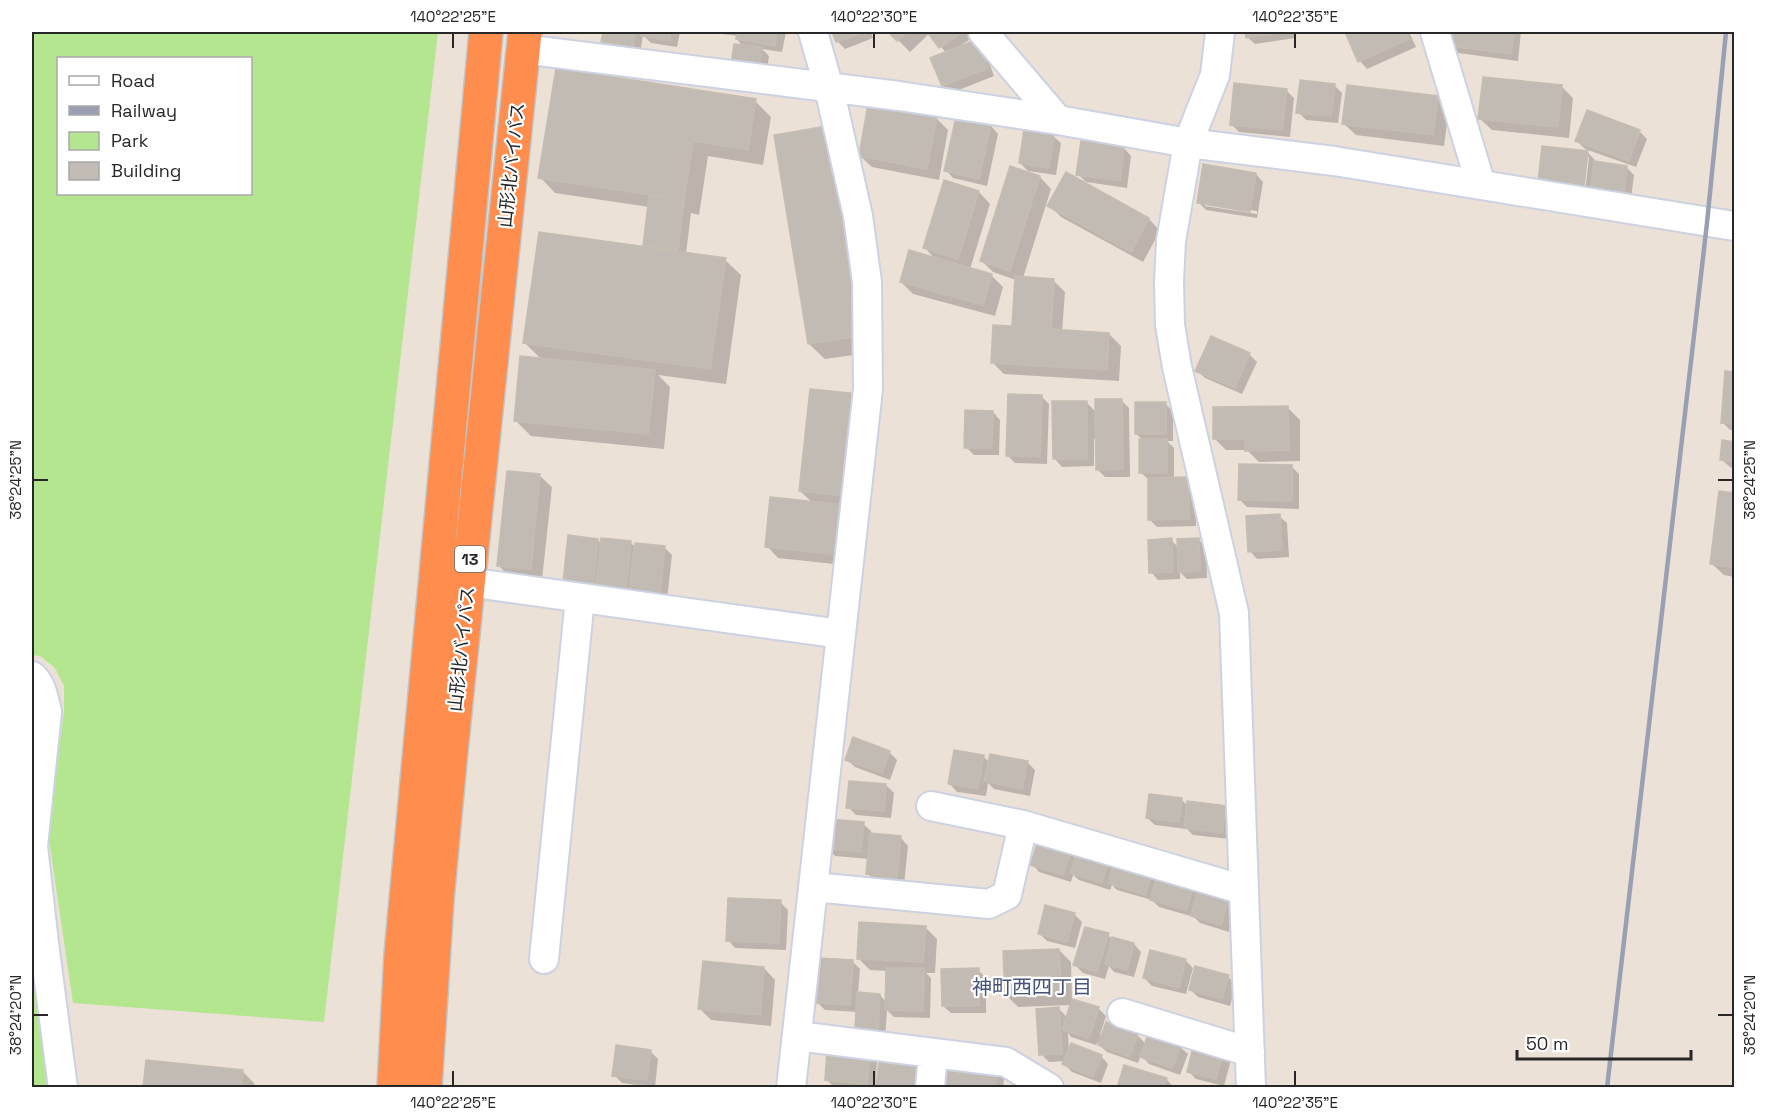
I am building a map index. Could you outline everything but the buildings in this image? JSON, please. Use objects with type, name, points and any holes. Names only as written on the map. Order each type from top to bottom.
[{"type":"highway","name":"山形北バイパス","points":[[394,1088],[401,955],[486,32]]},
{"type":"highway","name":"山形北バイパス","points":[[425,1088],[437,899],[467,582],[524,40]]},
{"type":"street","points":[[791,1088],[868,389],[867,282],[858,216],[829,88],[813,32]]},
{"type":"street","points":[[983,32],[1058,120]]},
{"type":"street","points":[[1220,32],[1215,75],[1188,143],[1171,241],[1170,326],[1177,368],[1234,613],[1251,1088]]},
{"type":"street","points":[[1435,32],[1480,185]]},
{"type":"street","points":[[524,40],[829,88],[1058,120],[1188,143],[1334,161],[1734,226]]},
{"type":"street","points":[[467,582],[841,634]]},
{"type":"street","points":[[544,959],[580,598]]},
{"type":"street","points":[[32,676],[43,694],[47,712],[33,846],[63,1088]]},
{"type":"street","points":[[931,806],[1023,825],[1244,890]]},
{"type":"street","points":[[814,887],[988,904],[1007,895],[1023,825]]},
{"type":"street","points":[[1122,1013],[1250,1052]]},
{"type":"street","points":[[797,1036],[1006,1062],[1049,1088]]},
{"type":"street","points":[[930,1088],[933,1053]]},
{"type":"green space","points":[[32,32],[438,32],[324,1022],[73,1003],[48,833],[64,711],[64,686],[55,668],[40,656],[32,655]]},
{"type":"green space","points":[[32,950],[54,1087],[32,1088]]},
{"type":"railway","points":[[1607,1088],[1707,223],[1726,32]]},
{"type":"district","name":"神町西四丁目","points":[[1032,987]]}]
